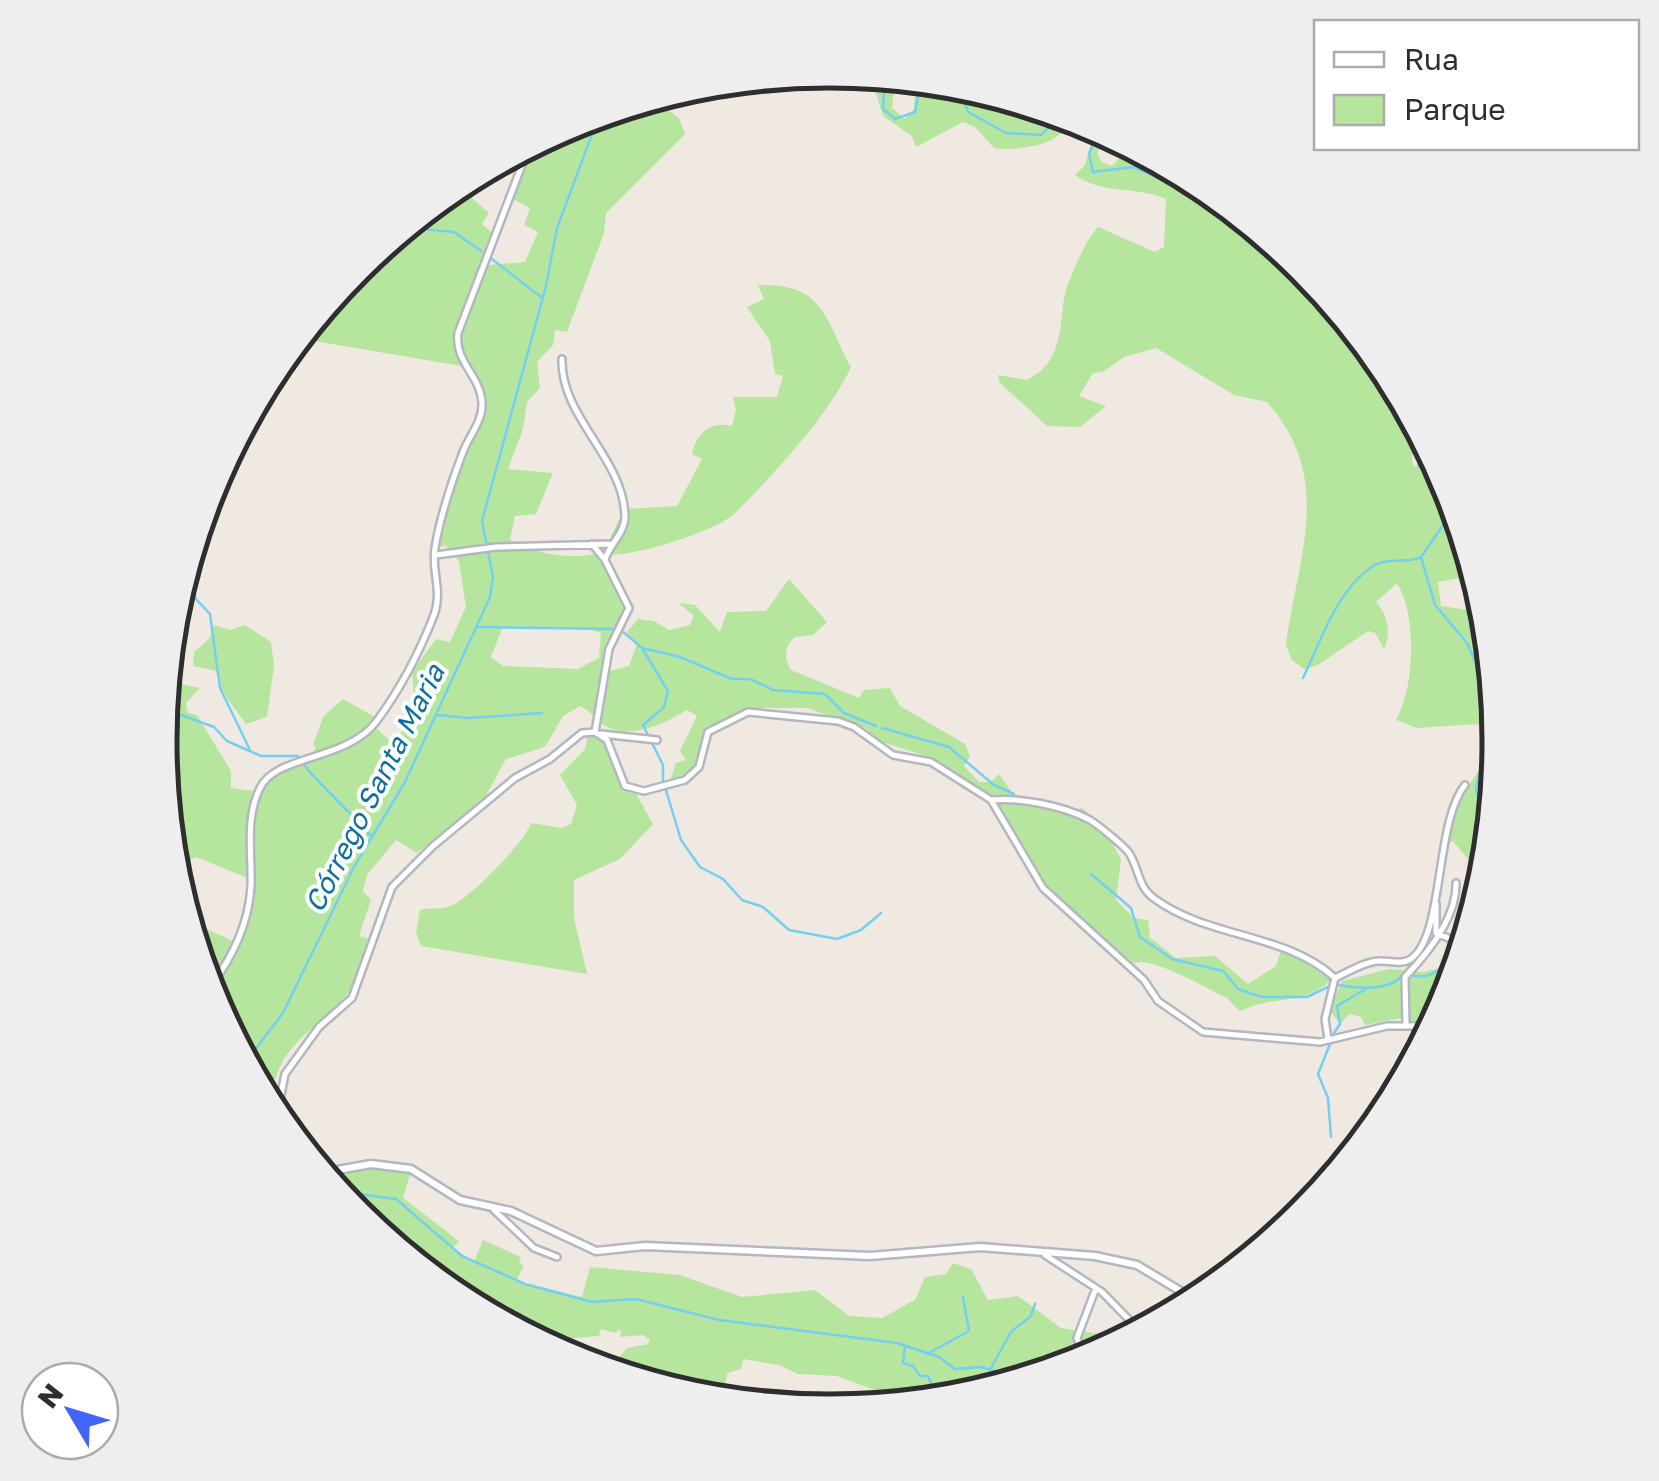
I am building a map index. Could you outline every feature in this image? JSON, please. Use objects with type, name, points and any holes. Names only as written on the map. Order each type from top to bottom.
[{"type":"street","points":[[220,973],[243,924],[251,883],[250,823],[260,787],[275,770],[354,745],[379,718],[434,615],[440,585],[434,555],[462,455],[482,409],[480,392],[458,350],[458,333],[522,165]]},
{"type":"street","points":[[562,360],[565,390],[610,471],[622,502],[624,524],[605,560]]},
{"type":"street","points":[[592,544],[605,560],[629,608],[609,649],[596,732]]},
{"type":"street","points":[[434,555],[486,548],[612,544]]},
{"type":"street","points":[[596,732],[607,740],[622,784],[644,791],[674,786],[691,776],[700,764],[708,732],[748,712],[831,719],[854,727],[893,756],[931,762],[991,800],[1030,804],[1088,819],[1128,851],[1153,898],[1187,917],[1277,944],[1335,978]]},
{"type":"street","points":[[281,1093],[284,1074],[319,1027],[352,998],[392,888],[432,846],[518,775],[545,762],[580,734],[596,732],[657,740]]},
{"type":"street","points":[[1436,933],[1436,901],[1450,813],[1465,785]]},
{"type":"street","points":[[991,800],[1043,888],[1144,980],[1158,1001],[1211,1035],[1328,1040],[1417,1025]]},
{"type":"street","points":[[1406,1024],[1405,977],[1420,962],[1454,908],[1456,883]]},
{"type":"street","points":[[1335,978],[1371,962],[1403,962],[1413,957],[1436,901]]},
{"type":"street","points":[[1436,933],[1451,940]]},
{"type":"street","points":[[1328,1040],[1325,1019],[1335,978]]},
{"type":"street","points":[[338,1170],[371,1164],[423,1174],[456,1198],[517,1213],[596,1250],[645,1246],[870,1256],[980,1247],[1100,1257],[1138,1266],[1180,1291]]},
{"type":"street","points":[[487,1205],[534,1248],[557,1257]]},
{"type":"street","points":[[1045,1255],[1096,1288],[1129,1320]]},
{"type":"street","points":[[1079,1344],[1077,1338],[1096,1288]]},
{"type":"green space","points":[[875,89],[894,91],[892,108],[905,119],[914,109],[915,93],[997,110],[1063,131],[1053,139],[1024,148],[994,148],[975,127],[963,122],[916,147],[912,136],[883,116]]},
{"type":"green space","points":[[666,109],[679,118],[685,134],[606,213],[604,233],[567,332],[555,330],[553,345],[537,362],[540,388],[527,402],[523,429],[508,469],[553,473],[536,514],[515,516],[510,540],[555,555],[603,553],[624,509],[677,506],[702,459],[692,454],[697,440],[711,427],[732,426],[736,410],[733,397],[777,397],[783,376],[775,374],[770,341],[747,307],[764,299],[758,285],[797,290],[809,297],[827,319],[851,367],[815,424],[735,513],[711,528],[672,542],[604,554],[629,604],[615,629],[602,673],[629,666],[637,644],[627,632],[638,619],[654,621],[669,630],[690,625],[694,616],[679,603],[695,605],[720,632],[727,612],[766,611],[789,579],[827,622],[813,635],[791,641],[786,652],[791,670],[859,698],[864,690],[890,688],[900,706],[965,744],[970,757],[964,766],[979,782],[991,782],[999,774],[1016,798],[1067,814],[1082,808],[1122,842],[1114,847],[1121,859],[1116,900],[1134,918],[1148,920],[1150,938],[1176,958],[1215,956],[1248,984],[1276,966],[1282,947],[1331,980],[1309,994],[1241,1011],[1226,998],[1177,973],[1152,964],[1132,963],[1042,883],[1011,830],[976,785],[929,757],[882,742],[865,728],[807,708],[747,708],[707,732],[695,768],[669,784],[676,763],[686,760],[680,751],[697,716],[687,710],[659,724],[626,731],[605,726],[580,706],[563,716],[545,747],[506,759],[483,801],[417,853],[396,840],[367,875],[363,891],[371,900],[359,936],[370,939],[356,980],[340,1002],[289,1053],[276,1078],[272,1079],[226,990],[204,928],[235,942],[250,879],[196,857],[188,861],[178,783],[179,683],[200,688],[186,703],[188,713],[197,715],[231,771],[231,788],[259,792],[272,774],[307,762],[316,747],[313,745],[323,717],[343,699],[375,717],[372,724],[393,744],[415,712],[412,672],[436,639],[450,642],[466,607],[459,561],[446,546],[431,548],[453,490],[459,457],[481,412],[479,393],[461,366],[313,341],[399,250],[470,196],[489,213],[482,224],[491,232],[479,266],[525,262],[538,232],[524,225],[530,208],[511,198],[522,165],[541,155],[580,137],[660,110]],"holes":[[[502,629],[588,629],[601,633],[599,658],[578,669],[503,666],[491,657]]]},
{"type":"green space","points":[[1091,143],[1100,147],[1097,154],[1102,162],[1112,166],[1121,157],[1192,198],[1260,250],[1348,343],[1395,414],[1415,452],[1413,465],[1423,470],[1448,531],[1462,578],[1438,582],[1441,606],[1469,610],[1482,728],[1477,724],[1417,728],[1396,720],[1407,689],[1411,651],[1408,613],[1397,583],[1376,602],[1387,624],[1384,649],[1375,633],[1368,631],[1318,665],[1304,669],[1292,660],[1286,645],[1303,549],[1306,489],[1288,431],[1267,402],[1234,395],[1156,348],[1124,357],[1103,372],[1093,373],[1079,396],[1106,406],[1080,427],[1047,426],[999,382],[998,375],[1027,380],[1053,355],[1069,282],[1098,227],[1155,252],[1164,247],[1166,199],[1086,181],[1075,175],[1085,165]]},
{"type":"green space","points":[[214,625],[230,630],[245,625],[271,642],[274,665],[267,717],[246,724],[221,690],[216,671],[193,666],[194,652],[210,638]]},
{"type":"green space","points":[[589,728],[605,739],[653,824],[620,859],[574,880],[574,918],[587,974],[421,946],[416,933],[420,910],[451,906],[470,893],[508,856],[531,823],[562,828],[571,824],[577,805],[560,775],[585,749]]},
{"type":"green space","points":[[1481,765],[1471,863],[1453,841],[1442,847],[1444,832]]},
{"type":"green space","points":[[1441,968],[1418,1022],[1401,1018],[1365,1025],[1361,1017],[1350,1014],[1340,1024],[1330,1011],[1342,981],[1389,969],[1424,972]]},
{"type":"green space","points":[[374,1160],[412,1167],[403,1198],[459,1241],[453,1248],[474,1262],[483,1240],[521,1257],[519,1263],[524,1266],[516,1281],[582,1297],[590,1267],[680,1275],[742,1297],[815,1290],[849,1316],[882,1318],[915,1300],[925,1277],[946,1274],[953,1263],[971,1269],[988,1300],[1018,1296],[1061,1328],[1101,1334],[999,1371],[915,1388],[878,1391],[837,1376],[798,1374],[779,1365],[743,1359],[741,1369],[727,1373],[725,1385],[702,1381],[618,1358],[627,1348],[648,1344],[650,1340],[643,1335],[620,1337],[621,1329],[615,1333],[601,1329],[599,1336],[568,1339],[503,1306],[432,1259],[368,1202],[335,1166]]},
{"type":"waterway","name":"Córrego Santa Maria","points":[[884,90],[883,109],[895,119],[915,112],[919,94]]},
{"type":"waterway","name":"Córrego Santa Maria","points":[[965,102],[968,112],[1006,133],[1041,135],[1050,126]]},
{"type":"waterway","name":"Córrego Santa Maria","points":[[255,1050],[283,1013],[354,867],[405,782],[490,597],[493,577],[482,521],[546,286],[557,228],[593,132]]},
{"type":"waterway","name":"Córrego Santa Maria","points":[[1093,144],[1089,154],[1093,172],[1134,167],[1167,182]]},
{"type":"waterway","points":[[424,229],[454,232],[481,251]]},
{"type":"waterway","points":[[488,256],[541,297]]},
{"type":"waterway","name":"Córrego Santa Maria","points":[[1419,462],[1418,466],[1423,469]]},
{"type":"waterway","name":"Córrego Santa Maria","points":[[1445,522],[1421,557],[1435,605],[1467,643],[1478,668]]},
{"type":"waterway","points":[[1303,678],[1331,616],[1350,587],[1375,565],[1421,557]]},
{"type":"waterway","points":[[194,593],[210,614],[220,688],[250,750]]},
{"type":"waterway","points":[[478,627],[614,629]]},
{"type":"waterway","points":[[621,630],[642,648],[668,691],[664,707],[643,725],[663,765],[663,780]]},
{"type":"waterway","points":[[642,648],[680,657],[732,679],[750,679],[773,690],[825,694],[844,713],[876,726]]},
{"type":"waterway","points":[[437,715],[468,718],[542,713]]},
{"type":"waterway","points":[[178,714],[214,727],[227,741],[261,756],[298,756]]},
{"type":"waterway","points":[[882,728],[949,747],[994,785],[1014,794]]},
{"type":"waterway","points":[[303,763],[371,836]]},
{"type":"waterway","points":[[1479,801],[1476,789],[1481,773]]},
{"type":"waterway","points":[[665,787],[681,840],[700,867],[723,879],[742,900],[763,907],[789,930],[837,939],[861,930],[881,913]]},
{"type":"waterway","points":[[1091,874],[1131,908],[1140,937],[1172,959],[1223,971],[1238,989],[1262,997],[1307,997],[1332,985]]},
{"type":"waterway","points":[[1339,985],[1375,987],[1392,983],[1404,973],[1425,976],[1441,967]]},
{"type":"waterway","points":[[1334,1033],[1340,1024],[1337,1006],[1364,990]]},
{"type":"waterway","points":[[1331,1137],[1328,1098],[1318,1074],[1332,1039]]},
{"type":"waterway","points":[[361,1194],[396,1199],[462,1256],[525,1284],[592,1302],[636,1299],[719,1320],[897,1343],[939,1357],[955,1369],[981,1367],[997,1371]]},
{"type":"waterway","points":[[927,1354],[969,1331],[963,1297]]},
{"type":"waterway","points":[[991,1368],[1011,1332],[1031,1316],[1035,1304]]},
{"type":"waterway","points":[[905,1347],[903,1363],[913,1366],[920,1376],[928,1376],[932,1385]]}]
